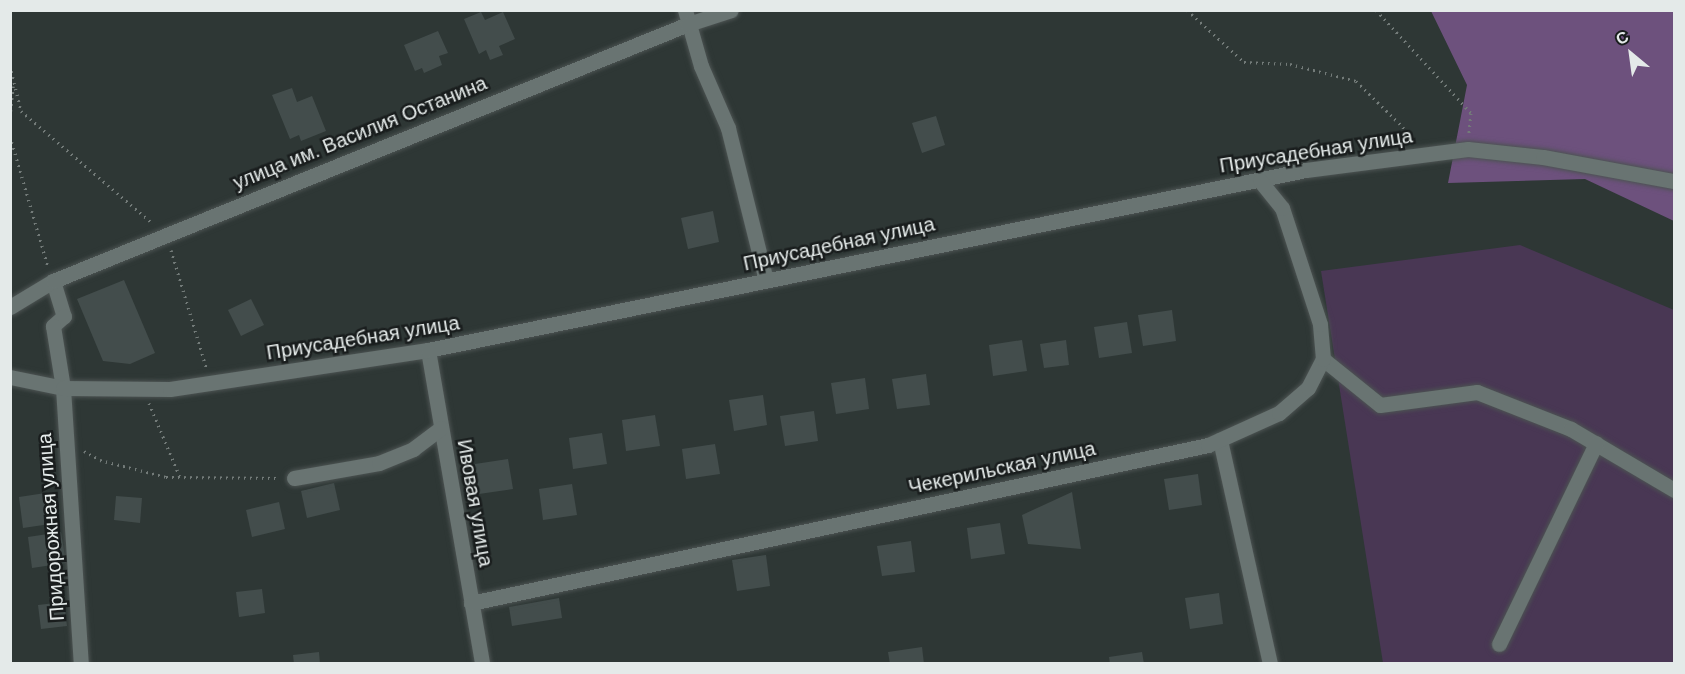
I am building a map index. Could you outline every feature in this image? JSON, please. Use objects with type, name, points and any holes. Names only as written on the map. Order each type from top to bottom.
[{"type":"street","name":"улица им. Василия Останина","points":[[10,307],[52,280],[166,235],[687,17],[731,10]]},
{"type":"street","points":[[687,17],[728,128],[766,280]]},
{"type":"street","name":"Приусадебная улица","points":[[10,377],[63,388],[141,389],[211,383],[428,350],[1306,170],[1468,149],[1543,157],[1674,181]]},
{"type":"street","points":[[1260,181],[1281,208],[1320,324],[1323,359],[1380,405],[1477,392],[1596,443],[1674,490]]},
{"type":"street","name":"Придорожная улица","points":[[52,280],[64,316],[53,326],[63,388],[81,663]]},
{"type":"street","name":"Ивовая улица","points":[[428,350],[482,663]]},
{"type":"street","name":"Чекерильская улица","points":[[471,603],[1220,440],[1279,413],[1308,388],[1323,359]]},
{"type":"street","points":[[294,478],[379,463],[412,449],[441,428]]},
{"type":"street","points":[[1220,440],[1270,663]]},
{"type":"street","points":[[1499,644],[1596,443]]},
{"type":"path","points":[[1187,10],[1244,62],[1290,63],[1356,81],[1403,127],[1415,156]]},
{"type":"path","points":[[1376,10],[1471,113],[1468,149]]},
{"type":"path","points":[[10,64],[21,111],[166,235],[211,383]]},
{"type":"path","points":[[10,117],[13,84]]},
{"type":"path","points":[[10,136],[52,280]]},
{"type":"path","points":[[141,389],[180,477]]},
{"type":"path","points":[[66,442],[100,460],[180,477],[294,478]]},
{"type":"shaded area","points":[[1431,11],[1674,11],[1674,221],[1585,179],[1448,183],[1467,85]]},
{"type":"shaded area","points":[[1520,245],[1674,310],[1674,663],[1383,663],[1321,271]]},
{"type":"building","points":[[481,12],[485,20],[503,12],[515,39],[499,46],[503,55],[490,60],[486,50],[479,54],[464,19]]},
{"type":"building","points":[[438,31],[448,53],[439,56],[442,65],[424,73],[422,68],[415,71],[404,45]]},
{"type":"building","points":[[292,88],[297,102],[312,96],[326,131],[301,141],[299,135],[290,139],[272,95]]},
{"type":"building","points":[[936,116],[945,145],[922,153],[912,123]]},
{"type":"building","points":[[713,211],[719,242],[688,249],[681,218]]},
{"type":"building","points":[[124,280],[155,353],[130,364],[103,361],[77,299]]},
{"type":"building","points":[[251,299],[264,325],[241,336],[228,310]]},
{"type":"building","points":[[1172,310],[1176,341],[1143,346],[1138,315]]},
{"type":"building","points":[[1127,322],[1132,353],[1099,358],[1094,327]]},
{"type":"building","points":[[1022,340],[1027,371],[993,376],[989,345]]},
{"type":"building","points":[[1066,340],[1069,365],[1044,368],[1040,344]]},
{"type":"building","points":[[926,374],[930,405],[897,409],[892,379]]},
{"type":"building","points":[[865,378],[869,409],[836,414],[831,383]]},
{"type":"building","points":[[763,395],[767,425],[734,431],[729,400]]},
{"type":"building","points":[[814,411],[818,441],[785,446],[780,416]]},
{"type":"building","points":[[655,415],[660,446],[626,451],[622,420]]},
{"type":"building","points":[[602,433],[607,464],[573,469],[569,438]]},
{"type":"building","points":[[715,444],[720,474],[686,479],[682,449]]},
{"type":"building","points":[[508,459],[513,489],[479,494],[475,464]]},
{"type":"building","points":[[1198,474],[1202,505],[1169,510],[1164,479]]},
{"type":"building","points":[[334,483],[340,510],[307,518],[301,491]]},
{"type":"building","points":[[572,484],[577,515],[543,520],[539,489]]},
{"type":"building","points":[[52,492],[57,523],[23,528],[19,497]]},
{"type":"building","points":[[1072,492],[1081,549],[1028,544],[1022,515]]},
{"type":"building","points":[[116,496],[142,498],[140,523],[114,520]]},
{"type":"building","points":[[279,502],[285,529],[252,537],[246,510]]},
{"type":"building","points":[[1000,523],[1005,554],[971,559],[967,528]]},
{"type":"building","points":[[61,532],[66,563],[32,568],[28,537]]},
{"type":"building","points":[[911,541],[915,572],[882,576],[877,546]]},
{"type":"building","points":[[766,555],[770,586],[737,591],[732,560]]},
{"type":"building","points":[[262,589],[265,613],[239,617],[236,592]]},
{"type":"building","points":[[1219,593],[1223,624],[1190,629],[1185,598]]},
{"type":"building","points":[[559,598],[562,618],[512,626],[509,607]]},
{"type":"building","points":[[64,602],[67,626],[41,629],[38,605]]},
{"type":"building","points":[[922,647],[924,664],[890,664],[888,652]]},
{"type":"building","points":[[319,652],[320,664],[294,664],[293,655]]},
{"type":"building","points":[[1142,652],[1144,664],[1110,664],[1109,657]]}]
